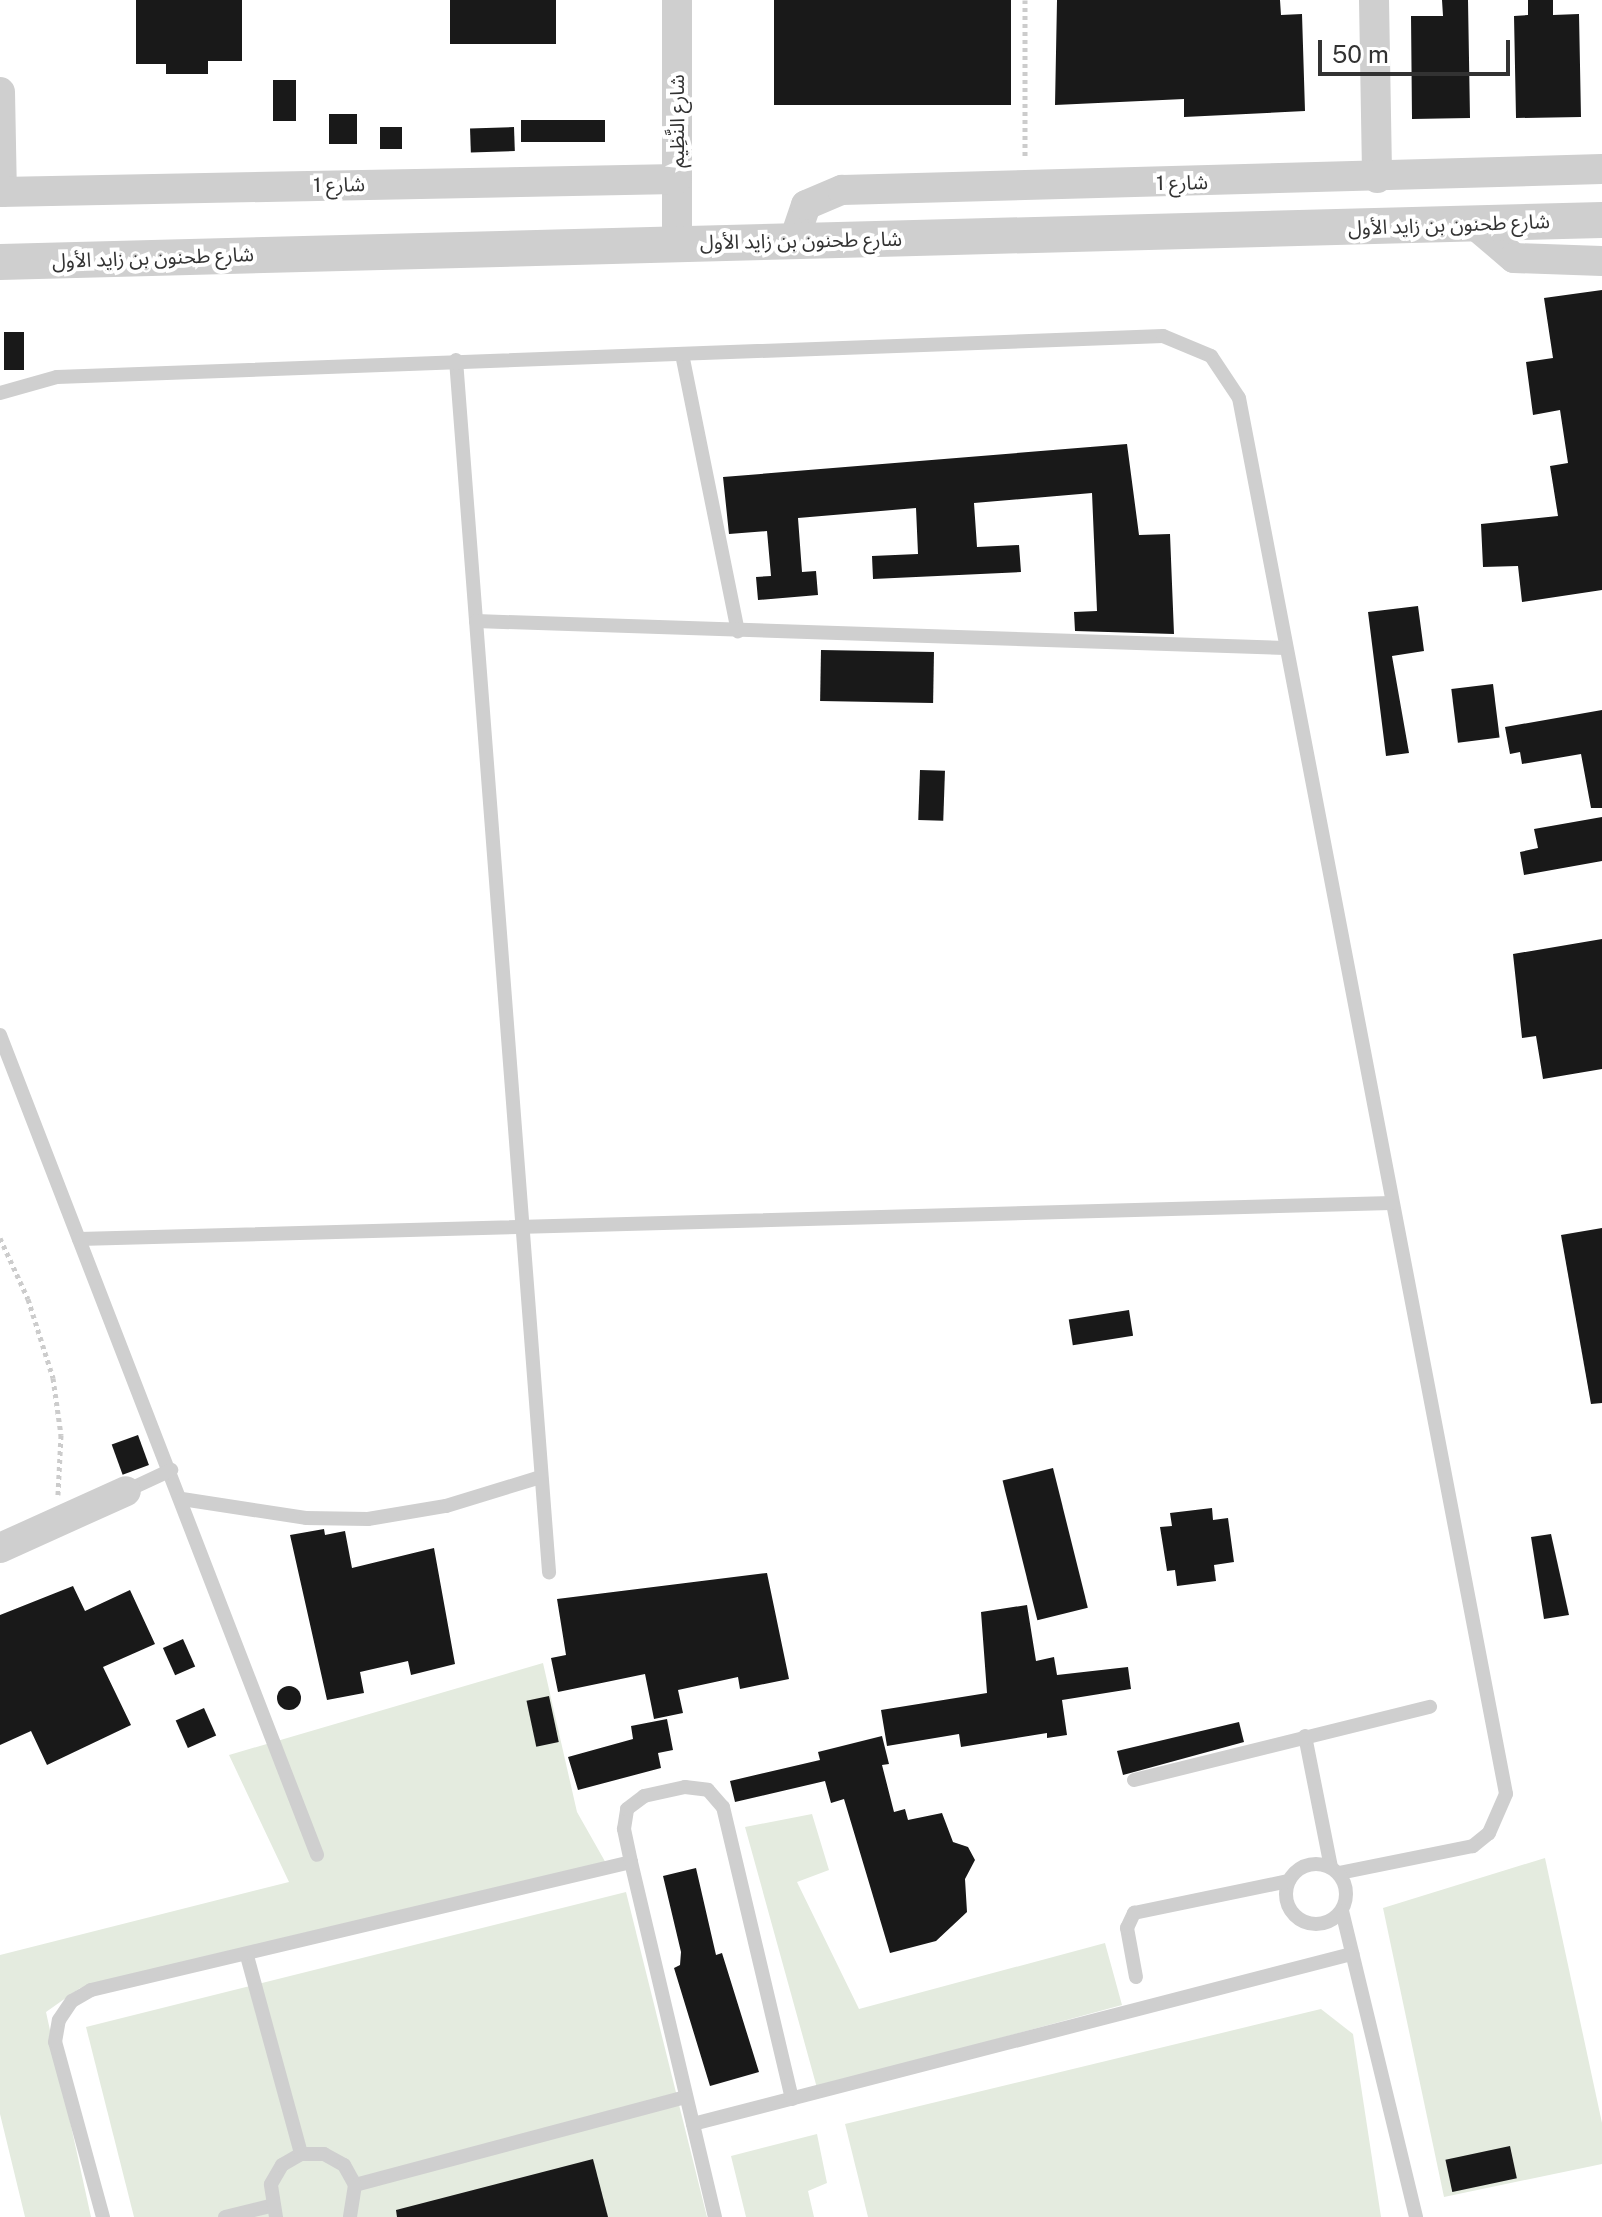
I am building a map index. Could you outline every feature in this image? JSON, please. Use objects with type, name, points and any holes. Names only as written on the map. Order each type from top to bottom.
[{"type":"street","name":"شارع النَّظِيم","points":[[677,0],[677,242]]},
{"type":"street","points":[[1374,0],[1377,178]]},
{"type":"street","points":[[0,92],[1,192]]},
{"type":"street","name":"شارع 1","points":[[793,243],[798,215],[829,192],[1602,169]]},
{"type":"street","name":"شارع 1","points":[[1,192],[677,179]]},
{"type":"street","name":"شارع طحنون بن زايد الأول","points":[[0,262],[1602,220]]},
{"type":"street","points":[[1474,224],[1514,258],[1602,261]]},
{"type":"street","points":[[0,1548],[126,1491]]},
{"type":"lane","points":[[0,393],[57,377],[1163,336],[1188,343],[1211,356],[1239,398],[1506,1794],[1489,1833],[1473,1846],[1335,1870],[1302,1866],[1289,1881],[1286,1900],[1305,1922],[1326,1923],[1342,1911]]},
{"type":"lane","points":[[682,354],[738,631]]},
{"type":"lane","points":[[456,360],[519,1227],[549,1572]]},
{"type":"lane","points":[[476,621],[1285,648]]},
{"type":"lane","points":[[0,1035],[171,1470],[317,1855]]},
{"type":"lane","points":[[79,1239],[1392,1203]]},
{"type":"lane","points":[[126,1491],[171,1470]]},
{"type":"lane","points":[[182,1499],[306,1518],[368,1519],[446,1506],[541,1477]]},
{"type":"lane","points":[[1134,1780],[1430,1707]]},
{"type":"lane","points":[[1305,1736],[1335,1870],[1347,1892],[1342,1911],[1416,2217]]},
{"type":"lane","points":[[715,2217],[631,1862],[624,1819],[634,1801],[696,1786],[717,1798],[792,2099]]},
{"type":"lane","points":[[103,2217],[55,2042],[59,2020],[72,2001],[91,1990],[247,1956],[631,1862]]},
{"type":"lane","points":[[1136,1977],[1127,1928],[1134,1913],[1289,1881]]},
{"type":"lane","points":[[693,2124],[1352,1954]]},
{"type":"lane","points":[[247,1956],[301,2154]]},
{"type":"lane","points":[[355,2185],[685,2097]]},
{"type":"lane","points":[[225,2217],[273,2211],[276,2174],[301,2154],[324,2154],[344,2165],[355,2185],[350,2217]]},
{"type":"path","points":[[1025,0],[1025,187]]},
{"type":"path","points":[[0,1238],[28,1299],[59,1406],[61,1464],[54,1524]]},
{"type":"shaded area","points":[[543,1663],[577,1812],[607,1865],[80,1988],[46,2012],[91,2217],[25,2217],[0,2114],[0,1955],[289,1882],[229,1755]]},
{"type":"shaded area","points":[[812,1814],[829,1870],[797,1882],[859,2009],[1105,1943],[1122,2005],[817,2088],[745,1827]]},
{"type":"shaded area","points":[[1545,1858],[1602,2123],[1602,2164],[1444,2197],[1383,1908]]},
{"type":"shaded area","points":[[626,1892],[707,2217],[134,2217],[86,2027]]},
{"type":"shaded area","points":[[1321,2009],[1353,2034],[1381,2217],[868,2217],[845,2124]]},
{"type":"shaded area","points":[[817,2134],[827,2183],[808,2191],[814,2217],[746,2217],[731,2156]]},
{"type":"building","points":[[136,0],[242,0],[242,61],[208,61],[208,74],[166,74],[166,64],[136,64]]},
{"type":"building","points":[[450,0],[556,0],[556,44],[450,44]]},
{"type":"building","points":[[774,0],[1011,0],[1011,105],[774,105]]},
{"type":"building","points":[[1057,0],[1280,0],[1281,15],[1302,14],[1305,111],[1184,117],[1184,99],[1055,105]]},
{"type":"building","points":[[1442,0],[1468,0],[1470,118],[1412,119],[1411,16],[1443,16]]},
{"type":"building","points":[[1528,0],[1553,0],[1553,15],[1579,14],[1581,117],[1516,118],[1514,16],[1528,15]]},
{"type":"building","points":[[273,80],[296,80],[296,121],[273,121]]},
{"type":"building","points":[[329,114],[357,114],[357,144],[329,144]]},
{"type":"building","points":[[521,120],[605,120],[605,142],[521,142]]},
{"type":"building","points":[[380,127],[402,127],[402,149],[380,149]]},
{"type":"building","points":[[514,127],[515,151],[471,153],[470,129]]},
{"type":"building","points":[[1602,290],[1602,590],[1522,602],[1518,566],[1483,567],[1481,524],[1558,516],[1550,466],[1568,463],[1560,410],[1533,415],[1526,362],[1553,358],[1544,298]]},
{"type":"building","points":[[4,332],[24,332],[24,370],[4,370]]},
{"type":"building","points":[[1127,444],[1139,535],[1170,534],[1174,634],[1075,631],[1074,612],[1097,611],[1092,493],[974,503],[977,547],[1019,545],[1021,572],[873,579],[872,556],[918,554],[916,508],[798,518],[802,572],[816,571],[818,595],[758,600],[756,577],[771,576],[767,531],[729,534],[723,477]]},
{"type":"building","points":[[1418,606],[1424,651],[1392,656],[1409,753],[1386,756],[1368,612]]},
{"type":"building","points":[[821,650],[934,652],[933,703],[820,701]]},
{"type":"building","points":[[1493,684],[1500,738],[1458,743],[1451,689]]},
{"type":"building","points":[[1602,710],[1602,808],[1591,808],[1581,754],[1522,764],[1520,752],[1510,754],[1505,727]]},
{"type":"building","points":[[920,770],[945,771],[943,821],[918,820]]},
{"type":"building","points":[[1602,817],[1602,861],[1524,875],[1520,852],[1538,848],[1534,829]]},
{"type":"building","points":[[1602,939],[1602,1069],[1543,1079],[1536,1036],[1522,1038],[1513,954]]},
{"type":"building","points":[[1602,1228],[1602,1403],[1591,1404],[1561,1235]]},
{"type":"building","points":[[1129,1310],[1133,1336],[1073,1345],[1069,1320]]},
{"type":"building","points":[[138,1435],[149,1465],[123,1475],[112,1445]]},
{"type":"building","points":[[1053,1468],[1088,1608],[1037,1620],[1003,1481]]},
{"type":"building","points":[[1212,1508],[1213,1520],[1228,1518],[1234,1562],[1214,1565],[1216,1581],[1177,1586],[1175,1570],[1167,1571],[1160,1527],[1172,1526],[1170,1513]]},
{"type":"building","points":[[324,1529],[325,1535],[345,1531],[352,1568],[434,1548],[455,1664],[411,1675],[408,1661],[360,1672],[364,1693],[327,1700],[290,1535]]},
{"type":"building","points":[[1551,1534],[1569,1615],[1544,1619],[1531,1537]]},
{"type":"building","points":[[767,1573],[789,1679],[740,1689],[738,1677],[678,1690],[683,1713],[654,1719],[645,1674],[558,1692],[551,1658],[566,1655],[557,1599]]},
{"type":"building","points":[[73,1586],[85,1611],[130,1590],[155,1644],[103,1667],[131,1725],[47,1765],[31,1731],[0,1745],[0,1615]]},
{"type":"building","points":[[1027,1605],[1036,1661],[1054,1657],[1057,1675],[1128,1667],[1131,1689],[1062,1700],[1067,1735],[1047,1738],[1047,1733],[961,1747],[959,1734],[887,1746],[881,1710],[987,1693],[981,1612]]},
{"type":"building","points":[[183,1639],[195,1666],[175,1675],[163,1648]]},
{"type":"building","points":[[289,1686],[298,1689],[301,1698],[298,1707],[289,1710],[280,1707],[277,1698],[280,1689]]},
{"type":"building","points":[[549,1696],[559,1742],[536,1747],[527,1701]]},
{"type":"building","points":[[204,1708],[216,1735],[188,1748],[176,1721]]},
{"type":"building","points":[[667,1719],[673,1750],[658,1753],[661,1768],[578,1790],[568,1757],[633,1739],[631,1726]]},
{"type":"building","points":[[1239,1722],[1244,1742],[1123,1775],[1117,1751]]},
{"type":"building","points":[[882,1736],[889,1764],[882,1765],[894,1812],[905,1809],[908,1820],[942,1813],[953,1842],[968,1847],[975,1860],[965,1879],[967,1912],[936,1941],[890,1953],[844,1799],[831,1803],[825,1781],[735,1802],[730,1781],[820,1760],[818,1752]]},
{"type":"building","points":[[696,1868],[716,1955],[722,1953],[759,2072],[710,2086],[674,1968],[680,1965],[681,1952],[663,1876]]},
{"type":"building","points":[[1510,2146],[1517,2178],[1452,2192],[1445,2160]]},
{"type":"building","points":[[593,2159],[608,2217],[397,2217],[396,2210]]}]
